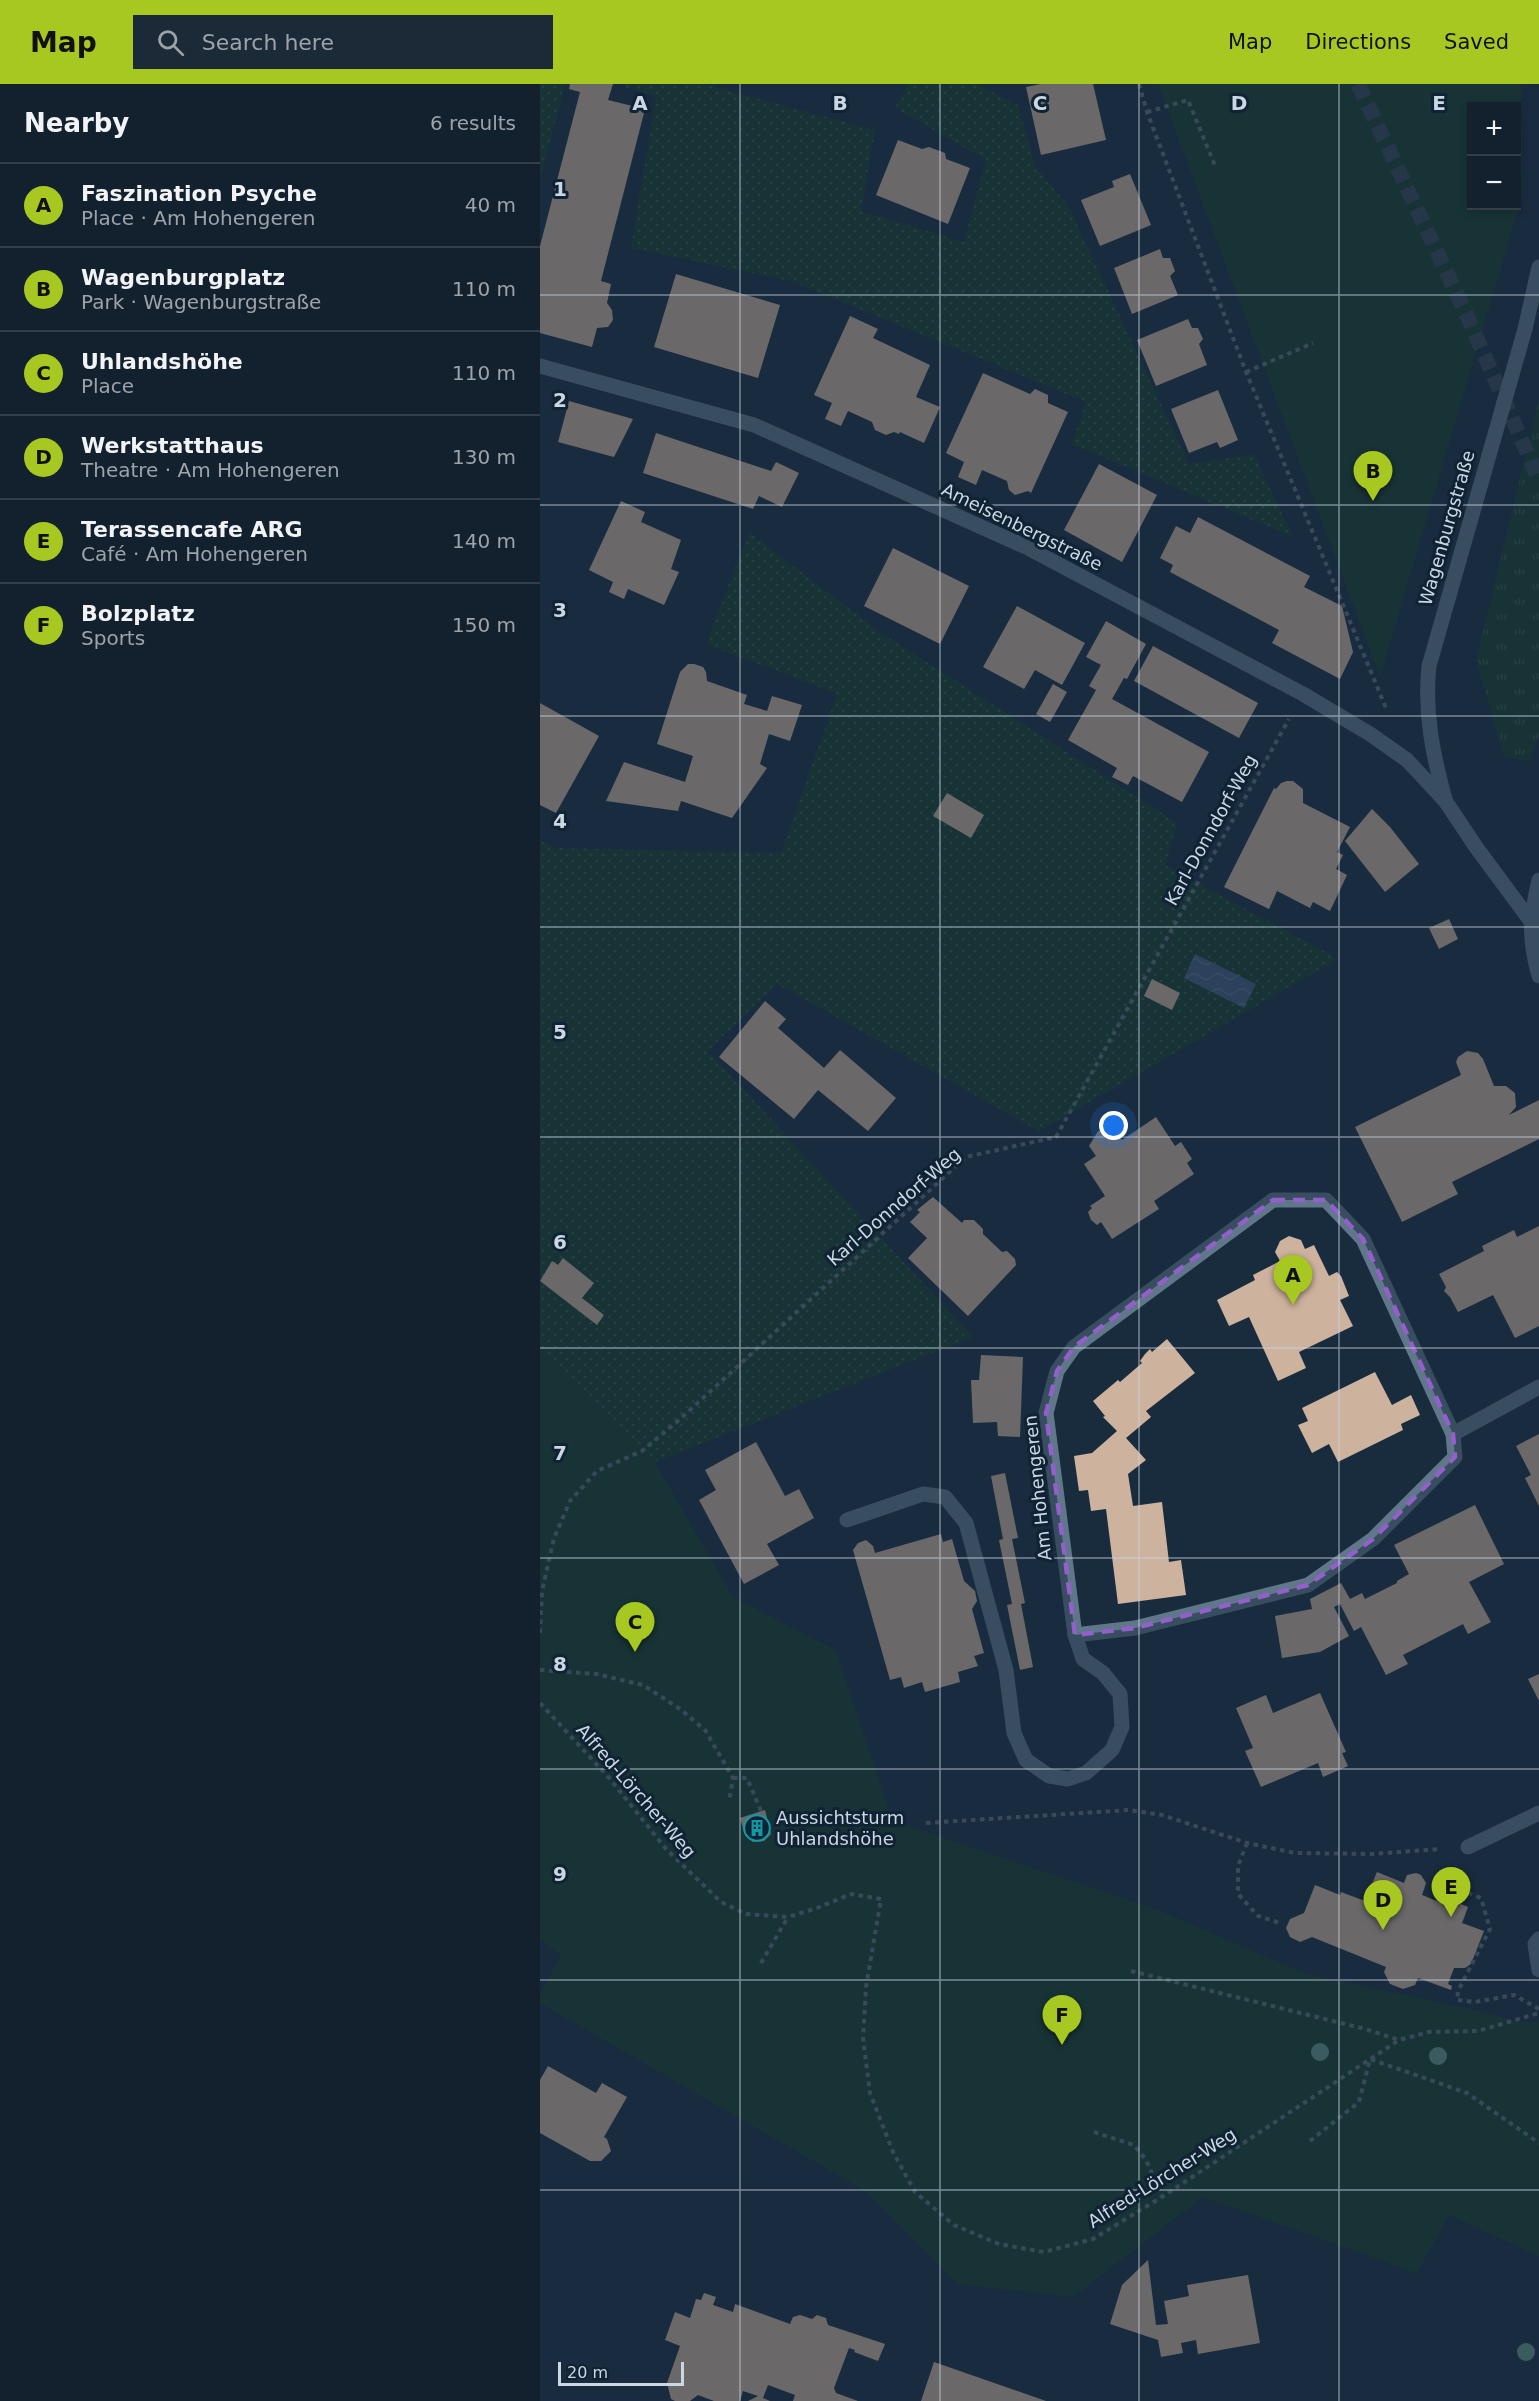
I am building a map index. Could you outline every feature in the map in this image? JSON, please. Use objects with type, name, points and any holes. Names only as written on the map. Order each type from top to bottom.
[{"type":"street","name":"Wagenburgstraße","points":[[1446,802],[1433,755],[1428,719],[1426,690],[1429,666],[1525,329],[1539,267]]},
{"type":"street","name":"Ameisenbergstraße","points":[[540,366],[754,425],[1026,547],[1303,694],[1370,734],[1407,760],[1446,802]]},
{"type":"street","points":[[1446,802],[1530,920]]},
{"type":"street","points":[[1539,880],[1530,920],[1532,952],[1539,976]]},
{"type":"street","name":"Am Hohengeren","points":[[847,1520],[923,1494],[945,1497],[966,1523],[1006,1670],[1014,1733],[1026,1760],[1049,1776],[1068,1779],[1086,1773],[1112,1750],[1122,1727],[1120,1694],[1103,1673],[1083,1659],[1075,1635],[1046,1413],[1057,1371],[1074,1347],[1273,1200],[1326,1200],[1364,1239],[1454,1434]]},
{"type":"street","points":[[1075,1635],[1135,1628],[1308,1585],[1373,1539],[1455,1457],[1454,1434],[1539,1387]]},
{"type":"street","points":[[1468,1847],[1539,1813]]},
{"type":"street","points":[[1539,1939],[1535,1944],[1539,1970]]},
{"type":"path","points":[[1139,84],[1147,112],[1246,372],[1407,760]]},
{"type":"path","points":[[1147,112],[1188,100],[1216,168]]},
{"type":"path","points":[[1246,372],[1314,343]]},
{"type":"path","name":"Karl-Donndorf-Weg","points":[[540,1633],[542,1591],[554,1538],[570,1501],[597,1471],[642,1451],[679,1420],[966,1157],[1056,1137],[1303,694]]},
{"type":"path","points":[[540,1670],[596,1674],[643,1685],[680,1709],[705,1730],[733,1778],[729,1802]]},
{"type":"path","name":"Alfred-Lörcher-Weg","points":[[540,1703],[610,1779],[666,1849],[721,1902],[746,1914],[788,1917],[851,1894],[881,1899],[866,1987],[863,2038],[870,2093],[893,2152],[915,2192],[954,2225],[999,2244],[1044,2252],[1094,2239],[1162,2197],[1399,2040],[1429,2032],[1478,2031],[1539,2011]]},
{"type":"path","points":[[733,1778],[747,1778],[761,1811],[758,1831]]},
{"type":"path","points":[[926,1823],[1129,1810],[1162,1815],[1247,1844],[1295,1852],[1362,1854],[1468,1847]]},
{"type":"path","points":[[1247,1844],[1238,1866],[1238,1894],[1258,1916],[1280,1923]]},
{"type":"path","points":[[1459,1903],[1463,1891],[1481,1898],[1490,1929],[1458,1991],[1457,2000],[1475,2002],[1514,1995],[1539,2011]]},
{"type":"path","points":[[761,1963],[788,1917]]},
{"type":"path","points":[[1131,1971],[1365,2029],[1399,2040]]},
{"type":"path","points":[[1310,2141],[1359,2102],[1370,2059],[1467,2093],[1539,2144]]},
{"type":"path","points":[[1094,2132],[1134,2145],[1146,2160],[1162,2197]]},
{"type":"highlighted area","points":[[1273,1200],[1326,1200],[1363,1239],[1453,1434],[1455,1457],[1373,1539],[1308,1585],[1135,1628],[1075,1635],[1046,1413],[1057,1371],[1074,1347]]},
{"type":"green space","points":[[540,84],[565,84],[540,180]]},
{"type":"green space","points":[[626,84],[703,84],[875,130],[861,211],[964,242],[986,160],[895,108],[908,84],[976,84],[1018,105],[1036,168],[1068,205],[1189,464],[1254,454],[1293,537],[1072,444],[1086,402],[791,281],[631,248],[656,96],[625,87]]},
{"type":"green space","points":[[1158,84],[1521,84],[1523,193],[1521,200],[1521,102],[1467,102],[1467,210],[1518,210],[1380,677]]},
{"type":"green space","points":[[1539,400],[1539,736],[1530,761],[1504,757],[1476,660]]},
{"type":"green space","points":[[749,532],[880,632],[1177,823],[1165,865],[1338,959],[1039,1131],[777,984],[708,1051],[973,1337],[655,1462],[540,1348],[540,840],[556,848],[781,853],[837,694],[706,644]]},
{"type":"green space","points":[[540,1348],[655,1462],[733,1597],[836,1650],[893,1821],[1156,1909],[1306,1974],[1466,2008],[1528,2024],[1539,2020],[1539,2256],[1449,2215],[1417,2273],[1203,2197],[1073,2297],[957,2284],[867,2192],[540,2003],[540,1994],[561,1955],[540,1940]]},
{"type":"water","points":[[1195,954],[1256,984],[1244,1008],[1184,978]]},
{"type":"building","points":[[570,84],[613,84],[608,100],[645,109],[601,281],[611,284],[607,303],[612,310],[613,320],[608,327],[597,328],[592,347],[540,333],[540,246],[580,92],[569,89]]},
{"type":"building","points":[[1041,84],[1093,84],[1106,140],[1041,155],[1026,87]]},
{"type":"building","points":[[898,140],[922,149],[929,147],[945,153],[946,159],[970,168],[948,224],[876,195]]},
{"type":"building","points":[[1130,174],[1151,225],[1100,246],[1081,200],[1114,187],[1112,181]]},
{"type":"building","points":[[1160,249],[1163,258],[1170,258],[1175,271],[1170,276],[1178,295],[1132,314],[1114,268]]},
{"type":"building","points":[[676,274],[780,305],[758,378],[654,347]]},
{"type":"building","points":[[850,316],[878,329],[873,338],[930,365],[916,397],[940,407],[924,443],[900,432],[886,435],[875,430],[872,422],[848,411],[841,426],[825,419],[832,403],[814,395]]},
{"type":"building","points":[[1188,319],[1192,328],[1198,328],[1203,339],[1199,344],[1207,365],[1156,386],[1137,340]]},
{"type":"building","points":[[983,373],[1030,394],[1035,389],[1048,395],[1048,403],[1068,412],[1031,493],[1028,491],[1015,495],[1009,490],[1007,481],[982,470],[976,485],[958,477],[964,462],[946,453]]},
{"type":"building","points":[[1218,390],[1238,440],[1220,448],[1217,442],[1189,453],[1171,409]]},
{"type":"building","points":[[569,401],[633,419],[614,457],[558,442]]},
{"type":"building","points":[[656,433],[771,471],[776,462],[799,473],[782,507],[759,496],[753,509],[643,473]]},
{"type":"building","points":[[1099,464],[1157,495],[1122,562],[1064,530]]},
{"type":"building","points":[[621,501],[645,512],[641,522],[681,540],[671,569],[679,572],[664,605],[628,589],[624,599],[609,592],[613,582],[589,570]]},
{"type":"building","points":[[1198,517],[1310,576],[1304,587],[1342,606],[1353,652],[1340,679],[1272,643],[1279,630],[1170,572],[1173,565],[1160,558],[1176,526],[1190,533]]},
{"type":"building","points":[[893,548],[969,586],[940,644],[864,606]]},
{"type":"building","points":[[1017,606],[1085,643],[1062,685],[1035,670],[1024,689],[983,667]]},
{"type":"building","points":[[1106,621],[1146,644],[1127,679],[1124,678],[1112,699],[1209,752],[1182,802],[1133,776],[1128,785],[1112,777],[1117,768],[1068,740],[1096,690],[1089,686],[1101,665],[1086,657]]},
{"type":"building","points":[[1153,646],[1258,703],[1239,738],[1134,681]]},
{"type":"building","points":[[688,664],[703,667],[707,681],[747,695],[744,704],[767,711],[772,696],[802,705],[790,741],[769,734],[760,764],[767,768],[732,818],[681,801],[678,811],[606,801],[624,762],[685,782],[693,756],[657,744],[680,672]]},
{"type":"building","points":[[1053,684],[1067,692],[1050,722],[1036,714]]},
{"type":"building","points":[[540,703],[599,736],[556,813],[540,805]]},
{"type":"building","points":[[1293,781],[1303,789],[1303,803],[1350,827],[1337,852],[1343,855],[1336,869],[1347,875],[1330,911],[1313,902],[1310,908],[1277,891],[1269,909],[1224,887],[1274,788],[1276,789],[1281,783]]},
{"type":"building","points":[[947,793],[984,815],[971,838],[933,816]]},
{"type":"building","points":[[1372,809],[1390,827],[1419,864],[1385,892],[1345,841]]},
{"type":"building","points":[[1449,919],[1458,939],[1439,949],[1429,928]]},
{"type":"building","points":[[1152,979],[1180,993],[1172,1010],[1144,996]]},
{"type":"building","points":[[765,1001],[786,1019],[778,1028],[824,1068],[840,1050],[896,1098],[868,1131],[818,1090],[794,1119],[719,1057]]},
{"type":"building","points":[[1467,1051],[1478,1053],[1483,1059],[1494,1086],[1506,1086],[1515,1093],[1516,1107],[1509,1115],[1539,1100],[1539,1139],[1452,1182],[1458,1194],[1402,1222],[1355,1127],[1461,1075],[1456,1062],[1458,1057]]},
{"type":"building","points":[[1156,1117],[1175,1146],[1181,1142],[1192,1159],[1187,1163],[1194,1174],[1154,1201],[1159,1209],[1112,1239],[1101,1222],[1097,1225],[1091,1220],[1088,1212],[1092,1208],[1090,1206],[1105,1196],[1084,1164],[1096,1156],[1089,1146],[1098,1131],[1115,1129],[1122,1140]]},
{"type":"building","points":[[933,1197],[962,1223],[964,1220],[974,1220],[983,1229],[983,1234],[1002,1252],[1007,1251],[1015,1259],[1016,1265],[968,1316],[908,1258],[927,1238],[910,1222],[920,1212],[917,1210]]},
{"type":"building","points":[[1539,1226],[1539,1326],[1515,1338],[1493,1295],[1458,1312],[1444,1291],[1446,1287],[1439,1274],[1484,1251],[1482,1246],[1514,1230],[1517,1237]]},
{"type":"building","points":[[1289,1236],[1301,1240],[1305,1249],[1314,1245],[1329,1276],[1337,1272],[1341,1276],[1349,1296],[1340,1300],[1353,1326],[1299,1352],[1306,1368],[1278,1381],[1249,1317],[1229,1326],[1217,1300],[1255,1280],[1253,1275],[1280,1261],[1275,1252],[1280,1241]]},
{"type":"building","points":[[563,1258],[594,1283],[582,1298],[604,1315],[597,1325],[540,1281],[552,1261],[558,1265]]},
{"type":"building","points":[[1167,1339],[1195,1373],[1146,1411],[1151,1417],[1126,1438],[1146,1460],[1128,1474],[1133,1506],[1162,1502],[1169,1562],[1181,1560],[1186,1595],[1118,1604],[1106,1509],[1091,1511],[1088,1490],[1079,1491],[1074,1456],[1092,1453],[1117,1431],[1103,1417],[1105,1416],[1093,1401],[1142,1363],[1140,1361],[1150,1349],[1152,1352]]},
{"type":"building","points":[[981,1355],[1023,1357],[1020,1437],[998,1436],[997,1422],[973,1423],[971,1380],[979,1380]]},
{"type":"building","points":[[1375,1372],[1392,1405],[1411,1395],[1420,1415],[1401,1424],[1403,1430],[1338,1462],[1329,1444],[1312,1453],[1298,1425],[1308,1421],[1302,1408]]},
{"type":"building","points":[[1539,1434],[1539,1506],[1525,1478],[1531,1475],[1516,1446]]},
{"type":"building","points":[[756,1442],[785,1496],[799,1489],[814,1518],[767,1544],[779,1565],[744,1584],[699,1500],[716,1490],[705,1470]]},
{"type":"building","points":[[1005,1473],[1018,1538],[1012,1539],[1025,1603],[1021,1604],[1033,1667],[1020,1670],[1007,1605],[1012,1604],[999,1540],[1003,1539],[991,1476]]},
{"type":"building","points":[[1475,1505],[1504,1564],[1469,1582],[1491,1622],[1468,1634],[1463,1624],[1403,1655],[1408,1664],[1386,1675],[1361,1627],[1354,1631],[1340,1604],[1334,1607],[1349,1636],[1320,1652],[1282,1658],[1275,1616],[1312,1609],[1310,1599],[1341,1583],[1350,1599],[1362,1593],[1365,1599],[1397,1583],[1409,1574],[1394,1545]]},
{"type":"building","points":[[941,1534],[943,1542],[952,1539],[964,1581],[975,1591],[977,1601],[972,1609],[984,1653],[974,1656],[978,1666],[958,1672],[960,1682],[925,1692],[922,1682],[904,1688],[901,1677],[890,1680],[853,1550],[858,1543],[866,1540],[873,1546],[875,1553]]},
{"type":"building","points":[[1539,1674],[1539,1701],[1528,1679]]},
{"type":"building","points":[[1320,1693],[1346,1752],[1342,1753],[1348,1766],[1323,1777],[1318,1763],[1261,1787],[1245,1751],[1253,1748],[1236,1708],[1266,1695],[1273,1713]]},
{"type":"building","name":"Aussichtsturm Uhlandshöhe","points":[[765,1810],[771,1834],[764,1841],[753,1842],[745,1835],[740,1818]]},
{"type":"building","points":[[1377,1872],[1404,1883],[1407,1875],[1416,1873],[1421,1875],[1426,1883],[1422,1895],[1444,1904],[1447,1898],[1468,1907],[1462,1923],[1484,1931],[1471,1964],[1465,1968],[1454,1968],[1448,1984],[1452,1986],[1451,1990],[1418,1978],[1415,1985],[1403,1989],[1390,1984],[1384,1972],[1386,1967],[1312,1937],[1300,1942],[1290,1937],[1286,1928],[1290,1919],[1304,1913],[1315,1885],[1340,1895],[1341,1892],[1365,1901]]},
{"type":"building","points":[[548,2066],[596,2093],[602,2083],[627,2097],[604,2137],[611,2151],[601,2161],[590,2161],[540,2133],[540,2080]]},
{"type":"building","points":[[1148,2260],[1156,2325],[1168,2324],[1164,2301],[1189,2296],[1187,2285],[1248,2275],[1260,2343],[1198,2354],[1196,2340],[1181,2343],[1183,2353],[1161,2357],[1158,2340],[1110,2324],[1122,2285]]},
{"type":"building","points":[[704,2293],[716,2297],[713,2305],[733,2312],[735,2304],[790,2324],[793,2317],[800,2315],[812,2319],[817,2315],[826,2318],[828,2325],[885,2344],[878,2361],[849,2348],[834,2388],[836,2393],[858,2401],[793,2401],[795,2395],[768,2385],[763,2398],[770,2401],[748,2401],[758,2396],[743,2391],[740,2401],[714,2401],[698,2395],[690,2401],[671,2399],[667,2383],[680,2346],[665,2340],[675,2312],[690,2318],[696,2299],[701,2300]]},
{"type":"building","points":[[934,2362],[1046,2401],[921,2401]]},
{"type":"tunnel","points":[[1358,84],[1469,320],[1539,480]]},
{"type":"place","name":"Wagenburgplatz","points":[[1373,501]]},
{"type":"place","name":"Faszination Psyche","points":[[1293,1305]]},
{"type":"place","name":"Uhlandshöhe","points":[[635,1652]]},
{"type":"place","name":"Aussichtsturm Uhlandshöhe","points":[[757,1828]]},
{"type":"place","name":"Terassencafe ARG","points":[[1451,1917]]},
{"type":"place","name":"Werkstatthaus","points":[[1383,1930]]},
{"type":"place","name":"Bolzplatz","points":[[1062,2045]]}]
